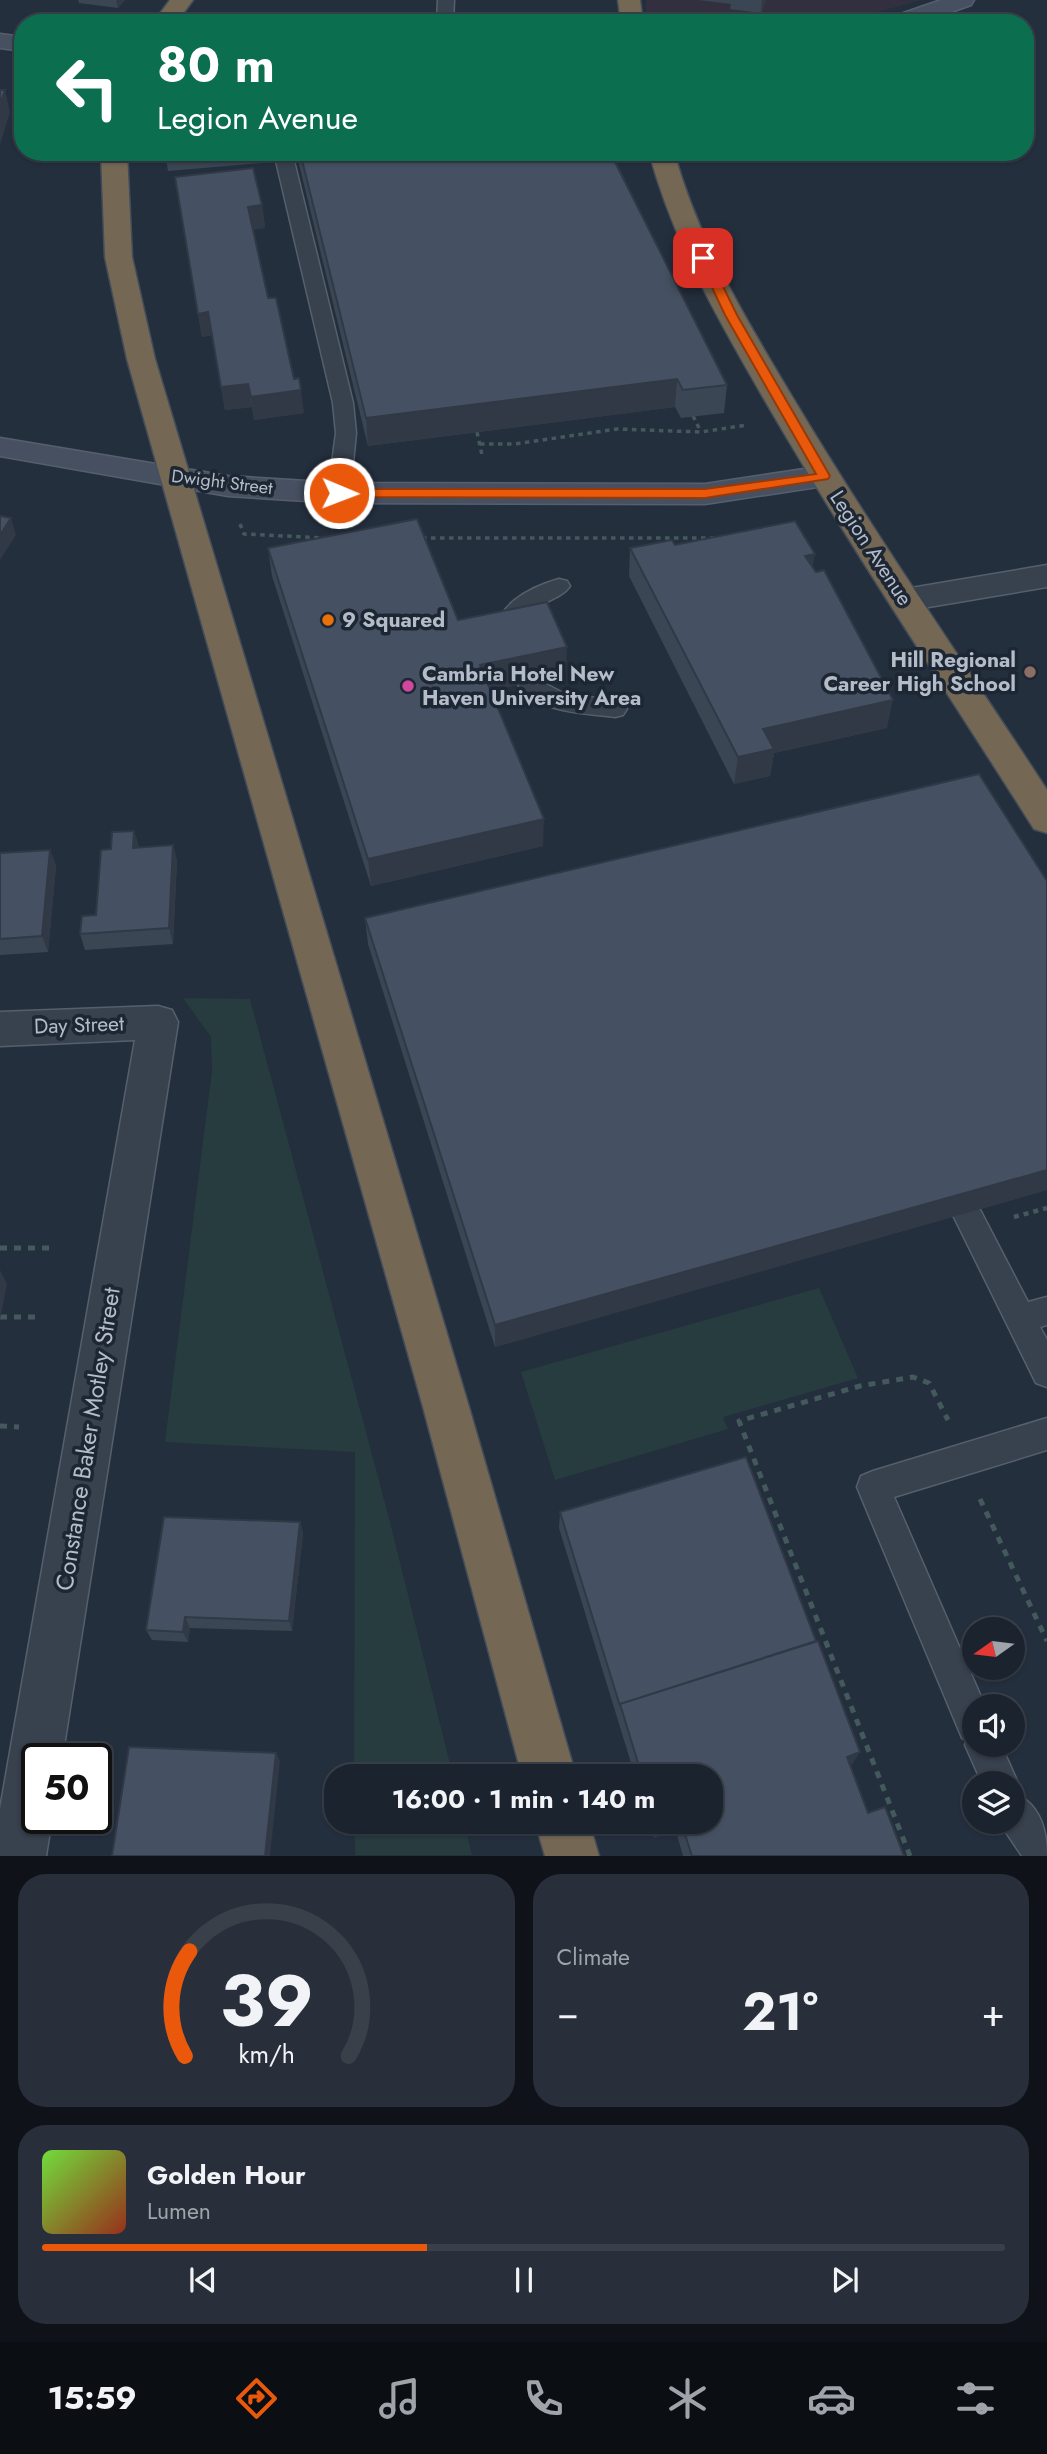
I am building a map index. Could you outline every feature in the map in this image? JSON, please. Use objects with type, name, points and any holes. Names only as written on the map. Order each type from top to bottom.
[{"type":"highway","points":[[171,14],[182,0]]},
{"type":"highway","points":[[114,161],[112,206],[118,262],[138,347],[446,1407],[546,1764]]},
{"type":"highway","name":"Legion Avenue","points":[[663,161],[694,240],[731,315],[824,476],[1047,819]]},
{"type":"highway","points":[[566,1834],[572,1856]]},
{"type":"main road","points":[[923,14],[963,0]]},
{"type":"main road","name":"Dwight Street","points":[[0,447],[228,486],[339,493],[705,494],[824,476]]},
{"type":"street","points":[[905,600],[1047,576]]},
{"type":"street","name":"Day Street","points":[[0,1029],[158,1022]]},
{"type":"street","name":"Constance Baker Motley Street","points":[[19,1856],[158,1022]]},
{"type":"lane","points":[[285,161],[343,403],[346,433],[339,493]]},
{"type":"lane","points":[[512,637],[510,620],[514,611],[525,601],[559,586]]},
{"type":"lane","points":[[529,683],[534,689],[568,702],[615,709]]},
{"type":"lane","points":[[967,1213],[1033,1315],[1047,1372]]},
{"type":"lane","points":[[962,1695],[873,1488],[1047,1434]]},
{"type":"lane","points":[[1025,1828],[1044,1856]]},
{"type":"path","points":[[693,416],[701,432]]},
{"type":"path","points":[[480,444],[515,444],[617,429],[701,432],[752,424]]},
{"type":"path","points":[[477,432],[484,462]]},
{"type":"path","points":[[238,518],[244,534],[339,538]]},
{"type":"path","points":[[418,538],[724,537]]},
{"type":"path","points":[[0,1248],[55,1248]]},
{"type":"path","points":[[0,1317],[41,1317]]},
{"type":"path","points":[[0,1426],[19,1427]]},
{"type":"shaded area","points":[[646,0],[922,0],[870,14],[646,14]]},
{"type":"green space","points":[[183,998],[250,999],[390,1522],[450,1764],[354,1764],[355,1452],[165,1442],[212,1071],[211,1037]]},
{"type":"green space","points":[[819,1288],[858,1378],[723,1417],[728,1429],[555,1480],[521,1372]]},
{"type":"green space","points":[[355,1834],[467,1834],[472,1855],[355,1855]]},
{"type":"building","points":[[0,90],[5,90],[0,105]]},
{"type":"building","points":[[302,161],[615,161],[727,385],[683,390],[677,379],[366,418]]},
{"type":"building","points":[[253,168],[262,205],[248,207],[268,298],[276,298],[294,379],[299,378],[301,390],[251,397],[248,384],[221,387],[208,312],[198,314],[175,177]]},
{"type":"building","points":[[0,516],[11,518],[0,535]]},
{"type":"building","points":[[417,519],[458,620],[547,602],[567,647],[480,665],[544,819],[368,859],[268,548]]},
{"type":"building","points":[[795,521],[815,554],[805,556],[816,572],[824,570],[893,700],[763,729],[774,749],[738,757],[630,548],[672,540],[675,545]]},
{"type":"building","points":[[979,774],[1047,881],[1047,1170],[495,1325],[365,918]]},
{"type":"building","points":[[134,831],[133,848],[173,845],[169,928],[80,934],[82,916],[96,915],[101,850],[111,849],[112,832]]},
{"type":"building","points":[[50,850],[42,936],[0,939],[0,853]]},
{"type":"building","points":[[746,1457],[816,1641],[620,1706],[560,1512]]},
{"type":"building","points":[[164,1517],[300,1522],[289,1621],[185,1617],[183,1632],[146,1630]]},
{"type":"building","points":[[818,1641],[860,1752],[847,1757],[868,1813],[885,1807],[904,1856],[692,1856],[685,1834],[723,1834],[723,1764],[638,1764],[620,1704]]},
{"type":"building","points":[[129,1747],[276,1753],[265,1856],[112,1856]]},
{"type":"place","name":"9 Squared","points":[[328,620]]},
{"type":"place","name":"Hill Regional Career High School","points":[[1030,672]]},
{"type":"place","name":"Cambria Hotel New Haven University Area","points":[[408,686]]},
{"type":"route","points":[[339,493],[705,494],[824,476],[731,315],[703,258]]}]
